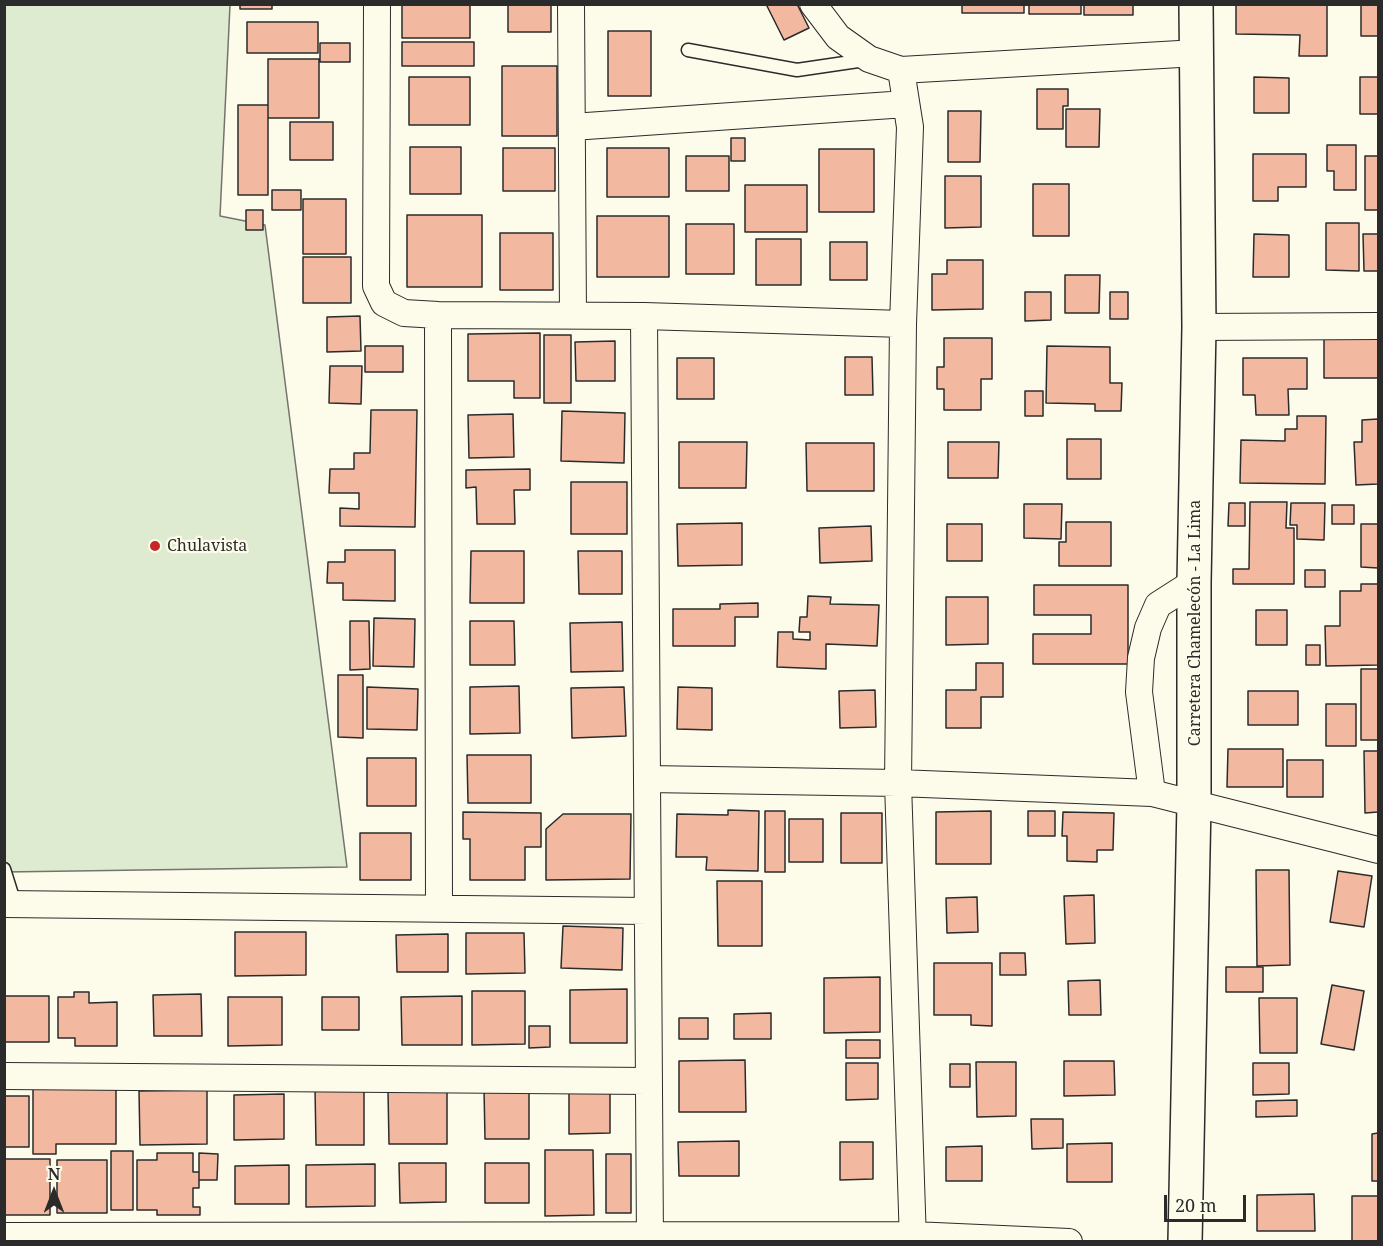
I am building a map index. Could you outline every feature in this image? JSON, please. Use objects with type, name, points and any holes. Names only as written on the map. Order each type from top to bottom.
[{"type":"street","points":[[377,4],[376,286],[384,303],[404,313],[438,315],[644,316],[903,324]]},
{"type":"street","points":[[571,4],[573,315]]},
{"type":"street","points":[[813,4],[837,38],[870,59],[901,70],[1197,53]]},
{"type":"street","name":"Carretera Chamelecón - La Lima","points":[[1185,1242],[1194,803],[1194,582],[1199,327],[1196,4]]},
{"type":"street","points":[[901,70],[910,127],[903,324],[898,783],[913,1238]]},
{"type":"street","points":[[572,127],[906,104]]},
{"type":"street","points":[[438,315],[439,908]]},
{"type":"street","points":[[644,316],[650,1239]]},
{"type":"street","points":[[1199,327],[1378,326]]},
{"type":"street","points":[[1152,793],[1139,692],[1141,658],[1148,628],[1158,604],[1194,582]]},
{"type":"street","points":[[648,779],[898,783],[1152,793],[1378,850]]},
{"type":"street","points":[[10,904],[647,911]]},
{"type":"street","points":[[4,1076],[648,1081]]},
{"type":"street","points":[[4,1236],[94,1239],[913,1238],[1069,1242]]},
{"type":"lane","points":[[688,50],[797,70],[870,59]]},
{"type":"lane","points":[[4,869],[10,904]]},
{"type":"green space","name":"Chulavista","points":[[4,5],[230,5],[220,216],[265,225],[347,867],[5,872]]},
{"type":"building","points":[[240,4],[272,4],[272,9],[240,9]]},
{"type":"building","points":[[402,4],[470,4],[470,38],[402,38]]},
{"type":"building","points":[[508,4],[551,4],[551,32],[508,32]]},
{"type":"building","points":[[766,4],[797,4],[809,28],[784,40]]},
{"type":"building","points":[[962,4],[1024,4],[1024,13],[962,13]]},
{"type":"building","points":[[1029,4],[1081,4],[1081,14],[1029,14]]},
{"type":"building","points":[[1084,4],[1133,4],[1133,15],[1084,15]]},
{"type":"building","points":[[1236,4],[1327,4],[1327,56],[1299,56],[1300,35],[1236,34]]},
{"type":"building","points":[[1361,4],[1378,4],[1378,36],[1361,36]]},
{"type":"building","points":[[247,22],[318,22],[318,53],[247,53]]},
{"type":"building","points":[[608,31],[651,31],[651,96],[608,96]]},
{"type":"building","points":[[402,42],[474,42],[474,66],[402,66]]},
{"type":"building","points":[[320,43],[350,43],[350,62],[320,62]]},
{"type":"building","points":[[268,59],[319,59],[319,118],[268,118]]},
{"type":"building","points":[[502,66],[557,66],[557,136],[502,136]]},
{"type":"building","points":[[409,77],[470,77],[470,125],[409,125]]},
{"type":"building","points":[[1254,77],[1289,78],[1289,113],[1254,113]]},
{"type":"building","points":[[1360,77],[1378,77],[1378,114],[1360,114]]},
{"type":"building","points":[[1037,89],[1068,89],[1068,106],[1063,106],[1063,129],[1037,129]]},
{"type":"building","points":[[238,105],[268,105],[268,195],[238,195]]},
{"type":"building","points":[[1066,109],[1100,109],[1099,147],[1066,147]]},
{"type":"building","points":[[948,111],[981,111],[980,162],[948,162]]},
{"type":"building","points":[[290,122],[333,122],[333,160],[290,160]]},
{"type":"building","points":[[731,138],[745,138],[745,161],[731,161]]},
{"type":"building","points":[[1327,145],[1356,145],[1356,190],[1334,190],[1334,171],[1327,171]]},
{"type":"building","points":[[410,147],[461,147],[461,194],[410,194]]},
{"type":"building","points":[[503,148],[555,148],[555,191],[503,191]]},
{"type":"building","points":[[607,148],[669,148],[669,197],[607,197]]},
{"type":"building","points":[[819,149],[874,149],[874,212],[819,212]]},
{"type":"building","points":[[1253,154],[1306,154],[1306,187],[1278,187],[1278,201],[1253,201]]},
{"type":"building","points":[[686,156],[729,156],[729,191],[686,191]]},
{"type":"building","points":[[1365,156],[1378,156],[1378,210],[1365,210]]},
{"type":"building","points":[[945,176],[981,176],[981,227],[945,228]]},
{"type":"building","points":[[1033,184],[1069,184],[1069,236],[1033,236]]},
{"type":"building","points":[[745,185],[807,185],[807,232],[745,232]]},
{"type":"building","points":[[272,190],[301,190],[301,210],[272,210]]},
{"type":"building","points":[[303,199],[346,199],[346,254],[303,254]]},
{"type":"building","points":[[246,210],[263,210],[263,230],[246,230]]},
{"type":"building","points":[[407,215],[482,215],[482,287],[407,287]]},
{"type":"building","points":[[597,216],[669,216],[669,277],[597,277]]},
{"type":"building","points":[[1326,223],[1359,223],[1359,271],[1326,270]]},
{"type":"building","points":[[686,224],[734,224],[734,274],[686,274]]},
{"type":"building","points":[[500,233],[553,233],[553,290],[500,290]]},
{"type":"building","points":[[1254,234],[1289,235],[1289,277],[1253,277]]},
{"type":"building","points":[[1363,234],[1378,234],[1378,271],[1364,271]]},
{"type":"building","points":[[756,239],[801,239],[801,285],[756,285]]},
{"type":"building","points":[[830,242],[867,242],[867,280],[830,280]]},
{"type":"building","points":[[303,257],[351,257],[351,303],[303,303]]},
{"type":"building","points":[[947,260],[983,260],[983,309],[932,310],[932,274],[947,274]]},
{"type":"building","points":[[1065,275],[1100,275],[1099,313],[1065,313]]},
{"type":"building","points":[[1025,292],[1051,292],[1051,320],[1025,321]]},
{"type":"building","points":[[1110,292],[1128,292],[1128,319],[1110,319]]},
{"type":"building","points":[[360,316],[361,351],[327,352],[327,317]]},
{"type":"building","points":[[1324,331],[1378,331],[1378,378],[1324,378]]},
{"type":"building","points":[[540,333],[540,398],[514,398],[514,381],[468,381],[468,334]]},
{"type":"building","points":[[544,335],[571,335],[571,403],[544,403]]},
{"type":"building","points":[[944,338],[992,338],[992,379],[981,379],[981,410],[944,410],[944,389],[937,389],[937,367],[944,367]]},
{"type":"building","points":[[615,341],[615,381],[576,381],[575,342]]},
{"type":"building","points":[[365,346],[403,346],[403,372],[365,372]]},
{"type":"building","points":[[1047,346],[1110,347],[1110,383],[1122,383],[1121,411],[1095,411],[1095,404],[1046,403]]},
{"type":"building","points":[[845,357],[872,357],[873,395],[845,395]]},
{"type":"building","points":[[677,358],[714,358],[714,399],[677,399]]},
{"type":"building","points":[[1243,358],[1307,358],[1307,389],[1288,389],[1289,415],[1256,415],[1255,395],[1243,395]]},
{"type":"building","points":[[330,366],[362,366],[361,404],[329,403]]},
{"type":"building","points":[[1025,391],[1043,391],[1043,416],[1025,416]]},
{"type":"building","points":[[371,410],[417,410],[415,527],[340,526],[340,508],[359,509],[359,493],[329,493],[330,469],[354,469],[354,453],[370,453]]},
{"type":"building","points":[[562,411],[625,413],[624,463],[561,461]]},
{"type":"building","points":[[513,414],[514,457],[469,458],[468,415]]},
{"type":"building","points":[[1297,416],[1326,416],[1325,484],[1240,483],[1241,440],[1285,441],[1285,429],[1297,429]]},
{"type":"building","points":[[1378,419],[1378,484],[1356,485],[1354,442],[1362,442],[1362,420]]},
{"type":"building","points":[[1067,439],[1101,439],[1101,479],[1067,479]]},
{"type":"building","points":[[679,442],[747,442],[746,488],[679,488]]},
{"type":"building","points":[[948,442],[999,442],[998,478],[948,478]]},
{"type":"building","points":[[806,443],[874,443],[874,491],[807,491]]},
{"type":"building","points":[[530,469],[530,490],[514,490],[515,524],[477,524],[476,487],[466,488],[466,470]]},
{"type":"building","points":[[571,482],[627,482],[627,534],[571,534]]},
{"type":"building","points":[[1250,502],[1287,502],[1286,528],[1294,528],[1294,584],[1233,584],[1233,569],[1249,569]]},
{"type":"building","points":[[1229,503],[1245,503],[1245,526],[1228,526]]},
{"type":"building","points":[[1291,503],[1325,503],[1324,540],[1297,539],[1297,525],[1290,525]]},
{"type":"building","points":[[1024,504],[1062,504],[1061,539],[1024,538]]},
{"type":"building","points":[[1332,505],[1354,505],[1354,524],[1332,524]]},
{"type":"building","points":[[1066,522],[1111,522],[1111,566],[1059,566],[1059,542],[1066,542]]},
{"type":"building","points":[[742,523],[742,565],[678,566],[677,524]]},
{"type":"building","points":[[947,524],[982,524],[982,561],[947,561]]},
{"type":"building","points":[[1361,524],[1378,524],[1378,568],[1361,567]]},
{"type":"building","points":[[871,526],[872,561],[820,563],[819,528]]},
{"type":"building","points":[[345,550],[395,550],[395,601],[343,600],[343,583],[327,583],[328,562],[345,562]]},
{"type":"building","points":[[471,551],[524,551],[524,603],[470,603]]},
{"type":"building","points":[[578,551],[622,551],[622,594],[579,594]]},
{"type":"building","points":[[1305,570],[1325,570],[1325,587],[1305,587]]},
{"type":"building","points":[[1361,584],[1378,584],[1378,665],[1326,666],[1325,626],[1340,626],[1340,591],[1361,591]]},
{"type":"building","points":[[1034,585],[1128,585],[1128,664],[1033,664],[1033,634],[1091,634],[1091,615],[1034,615]]},
{"type":"building","points":[[808,596],[831,597],[830,604],[879,605],[877,646],[826,644],[826,669],[777,667],[778,632],[793,632],[793,639],[810,640],[810,632],[799,632],[800,617],[807,617]]},
{"type":"building","points":[[946,597],[988,597],[988,644],[946,645]]},
{"type":"building","points":[[758,603],[758,617],[735,617],[735,646],[673,646],[673,609],[720,609],[720,604]]},
{"type":"building","points":[[1256,610],[1287,610],[1287,645],[1256,645]]},
{"type":"building","points":[[374,618],[415,619],[414,667],[373,666]]},
{"type":"building","points":[[350,621],[369,621],[370,669],[350,670]]},
{"type":"building","points":[[470,621],[514,621],[515,665],[470,665]]},
{"type":"building","points":[[622,622],[623,671],[571,672],[570,623]]},
{"type":"building","points":[[1306,645],[1320,645],[1320,665],[1306,665]]},
{"type":"building","points":[[976,663],[1003,663],[1003,697],[981,697],[981,728],[946,728],[946,690],[976,690]]},
{"type":"building","points":[[1361,669],[1378,669],[1378,740],[1361,740]]},
{"type":"building","points":[[338,675],[363,675],[363,738],[338,737]]},
{"type":"building","points":[[519,686],[520,733],[470,734],[470,687]]},
{"type":"building","points":[[367,687],[418,689],[417,730],[367,729]]},
{"type":"building","points":[[624,687],[626,736],[572,738],[571,688]]},
{"type":"building","points":[[678,687],[712,688],[712,730],[677,729]]},
{"type":"building","points":[[875,690],[876,727],[840,728],[839,691]]},
{"type":"building","points":[[1248,691],[1298,691],[1298,725],[1248,725]]},
{"type":"building","points":[[1326,704],[1356,704],[1356,746],[1326,746]]},
{"type":"building","points":[[1228,749],[1283,749],[1283,787],[1227,787]]},
{"type":"building","points":[[1364,751],[1378,751],[1378,812],[1365,813]]},
{"type":"building","points":[[467,755],[531,755],[531,803],[468,803]]},
{"type":"building","points":[[367,758],[416,758],[416,806],[367,806]]},
{"type":"building","points":[[1287,760],[1323,760],[1323,797],[1287,797]]},
{"type":"building","points":[[728,810],[759,811],[758,871],[706,870],[707,857],[676,857],[677,814],[728,815]]},
{"type":"building","points":[[765,811],[785,811],[785,872],[765,872]]},
{"type":"building","points":[[991,811],[991,864],[936,864],[936,812]]},
{"type":"building","points":[[1028,811],[1055,811],[1055,836],[1028,836]]},
{"type":"building","points":[[463,812],[541,813],[541,847],[525,847],[525,880],[470,880],[470,839],[463,839]]},
{"type":"building","points":[[1063,812],[1114,813],[1113,850],[1097,850],[1097,862],[1067,861],[1067,836],[1062,836]]},
{"type":"building","points":[[841,813],[882,813],[882,863],[841,863]]},
{"type":"building","points":[[563,814],[631,814],[630,879],[546,880],[546,829]]},
{"type":"building","points":[[789,819],[823,819],[823,862],[789,862]]},
{"type":"building","points":[[360,833],[411,833],[411,880],[360,880]]},
{"type":"building","points":[[1256,870],[1289,870],[1290,965],[1257,966]]},
{"type":"building","points":[[1338,871],[1372,876],[1364,927],[1330,922]]},
{"type":"building","points":[[717,881],[762,881],[762,946],[718,946]]},
{"type":"building","points":[[1094,895],[1095,943],[1066,944],[1064,896]]},
{"type":"building","points":[[977,897],[978,932],[947,933],[946,898]]},
{"type":"building","points":[[563,926],[623,928],[622,970],[561,968]]},
{"type":"building","points":[[235,932],[306,932],[306,975],[235,976]]},
{"type":"building","points":[[466,933],[524,933],[525,973],[466,974]]},
{"type":"building","points":[[448,934],[448,972],[397,972],[396,935]]},
{"type":"building","points":[[1000,953],[1025,953],[1026,975],[1000,975]]},
{"type":"building","points":[[934,963],[992,963],[992,1026],[971,1025],[971,1015],[934,1015]]},
{"type":"building","points":[[1226,967],[1263,967],[1263,992],[1226,992]]},
{"type":"building","points":[[880,977],[880,1032],[824,1033],[824,978]]},
{"type":"building","points":[[1100,980],[1101,1015],[1069,1015],[1068,981]]},
{"type":"building","points":[[1332,985],[1364,991],[1354,1050],[1321,1044]]},
{"type":"building","points":[[627,989],[627,1043],[570,1043],[570,990]]},
{"type":"building","points":[[472,991],[525,991],[525,1044],[472,1045]]},
{"type":"building","points":[[74,992],[89,992],[89,1003],[117,1002],[117,1046],[75,1046],[75,1038],[58,1038],[58,997],[74,997]]},
{"type":"building","points":[[201,994],[202,1036],[154,1036],[153,995]]},
{"type":"building","points":[[4,996],[49,996],[49,1042],[4,1042]]},
{"type":"building","points":[[462,996],[462,1045],[402,1045],[401,997]]},
{"type":"building","points":[[228,997],[282,997],[282,1045],[228,1046]]},
{"type":"building","points":[[322,997],[359,997],[359,1030],[322,1030]]},
{"type":"building","points":[[1259,998],[1297,998],[1297,1053],[1260,1053]]},
{"type":"building","points":[[771,1013],[771,1039],[734,1039],[734,1014]]},
{"type":"building","points":[[679,1018],[708,1018],[708,1039],[679,1039]]},
{"type":"building","points":[[529,1026],[550,1026],[550,1047],[529,1048]]},
{"type":"building","points":[[846,1040],[880,1040],[880,1058],[846,1058]]},
{"type":"building","points":[[745,1060],[746,1112],[679,1112],[679,1061]]},
{"type":"building","points":[[1064,1061],[1114,1061],[1115,1095],[1064,1096]]},
{"type":"building","points":[[976,1062],[1016,1062],[1016,1116],[977,1117]]},
{"type":"building","points":[[846,1063],[878,1063],[878,1099],[846,1100]]},
{"type":"building","points":[[1253,1063],[1289,1063],[1289,1094],[1253,1095]]},
{"type":"building","points":[[950,1064],[970,1064],[970,1087],[950,1087]]},
{"type":"building","points":[[116,1087],[116,1144],[56,1144],[56,1154],[33,1154],[33,1088]]},
{"type":"building","points":[[364,1087],[364,1145],[316,1145],[315,1088]]},
{"type":"building","points":[[529,1088],[529,1139],[485,1139],[484,1089]]},
{"type":"building","points":[[610,1088],[610,1133],[569,1134],[569,1089]]},
{"type":"building","points":[[207,1090],[207,1144],[140,1145],[139,1091]]},
{"type":"building","points":[[388,1091],[447,1091],[447,1144],[389,1144]]},
{"type":"building","points":[[284,1094],[284,1139],[234,1140],[234,1095]]},
{"type":"building","points":[[4,1096],[29,1096],[29,1147],[4,1147]]},
{"type":"building","points":[[1297,1100],[1297,1116],[1256,1117],[1256,1101]]},
{"type":"building","points":[[1031,1119],[1063,1119],[1063,1148],[1032,1149]]},
{"type":"building","points":[[1378,1133],[1378,1181],[1372,1181],[1372,1134]]},
{"type":"building","points":[[739,1141],[739,1176],[679,1176],[678,1142]]},
{"type":"building","points":[[840,1142],[873,1142],[873,1179],[840,1180]]},
{"type":"building","points":[[1112,1143],[1112,1182],[1067,1182],[1067,1144]]},
{"type":"building","points":[[982,1146],[982,1181],[946,1181],[946,1147]]},
{"type":"building","points":[[545,1150],[593,1150],[594,1215],[545,1216]]},
{"type":"building","points":[[111,1151],[133,1151],[133,1210],[111,1210]]},
{"type":"building","points":[[157,1153],[193,1153],[193,1172],[199,1172],[199,1188],[193,1188],[193,1207],[200,1207],[200,1215],[157,1215],[157,1210],[137,1210],[137,1160],[157,1160]]},
{"type":"building","points":[[199,1153],[218,1154],[217,1180],[199,1180]]},
{"type":"building","points":[[606,1154],[631,1154],[631,1213],[606,1213]]},
{"type":"building","points":[[4,1159],[50,1159],[50,1215],[4,1215]]},
{"type":"building","points":[[57,1160],[107,1160],[107,1213],[57,1213]]},
{"type":"building","points":[[399,1163],[446,1163],[446,1202],[400,1203]]},
{"type":"building","points":[[485,1163],[529,1163],[529,1203],[485,1203]]},
{"type":"building","points":[[375,1164],[375,1206],[306,1207],[306,1165]]},
{"type":"building","points":[[289,1165],[289,1204],[235,1204],[235,1166]]},
{"type":"building","points":[[1314,1194],[1315,1231],[1257,1231],[1257,1195]]},
{"type":"building","points":[[1352,1196],[1378,1196],[1378,1242],[1352,1242]]},
{"type":"place","name":"Chulavista","points":[[155,546]]}]
